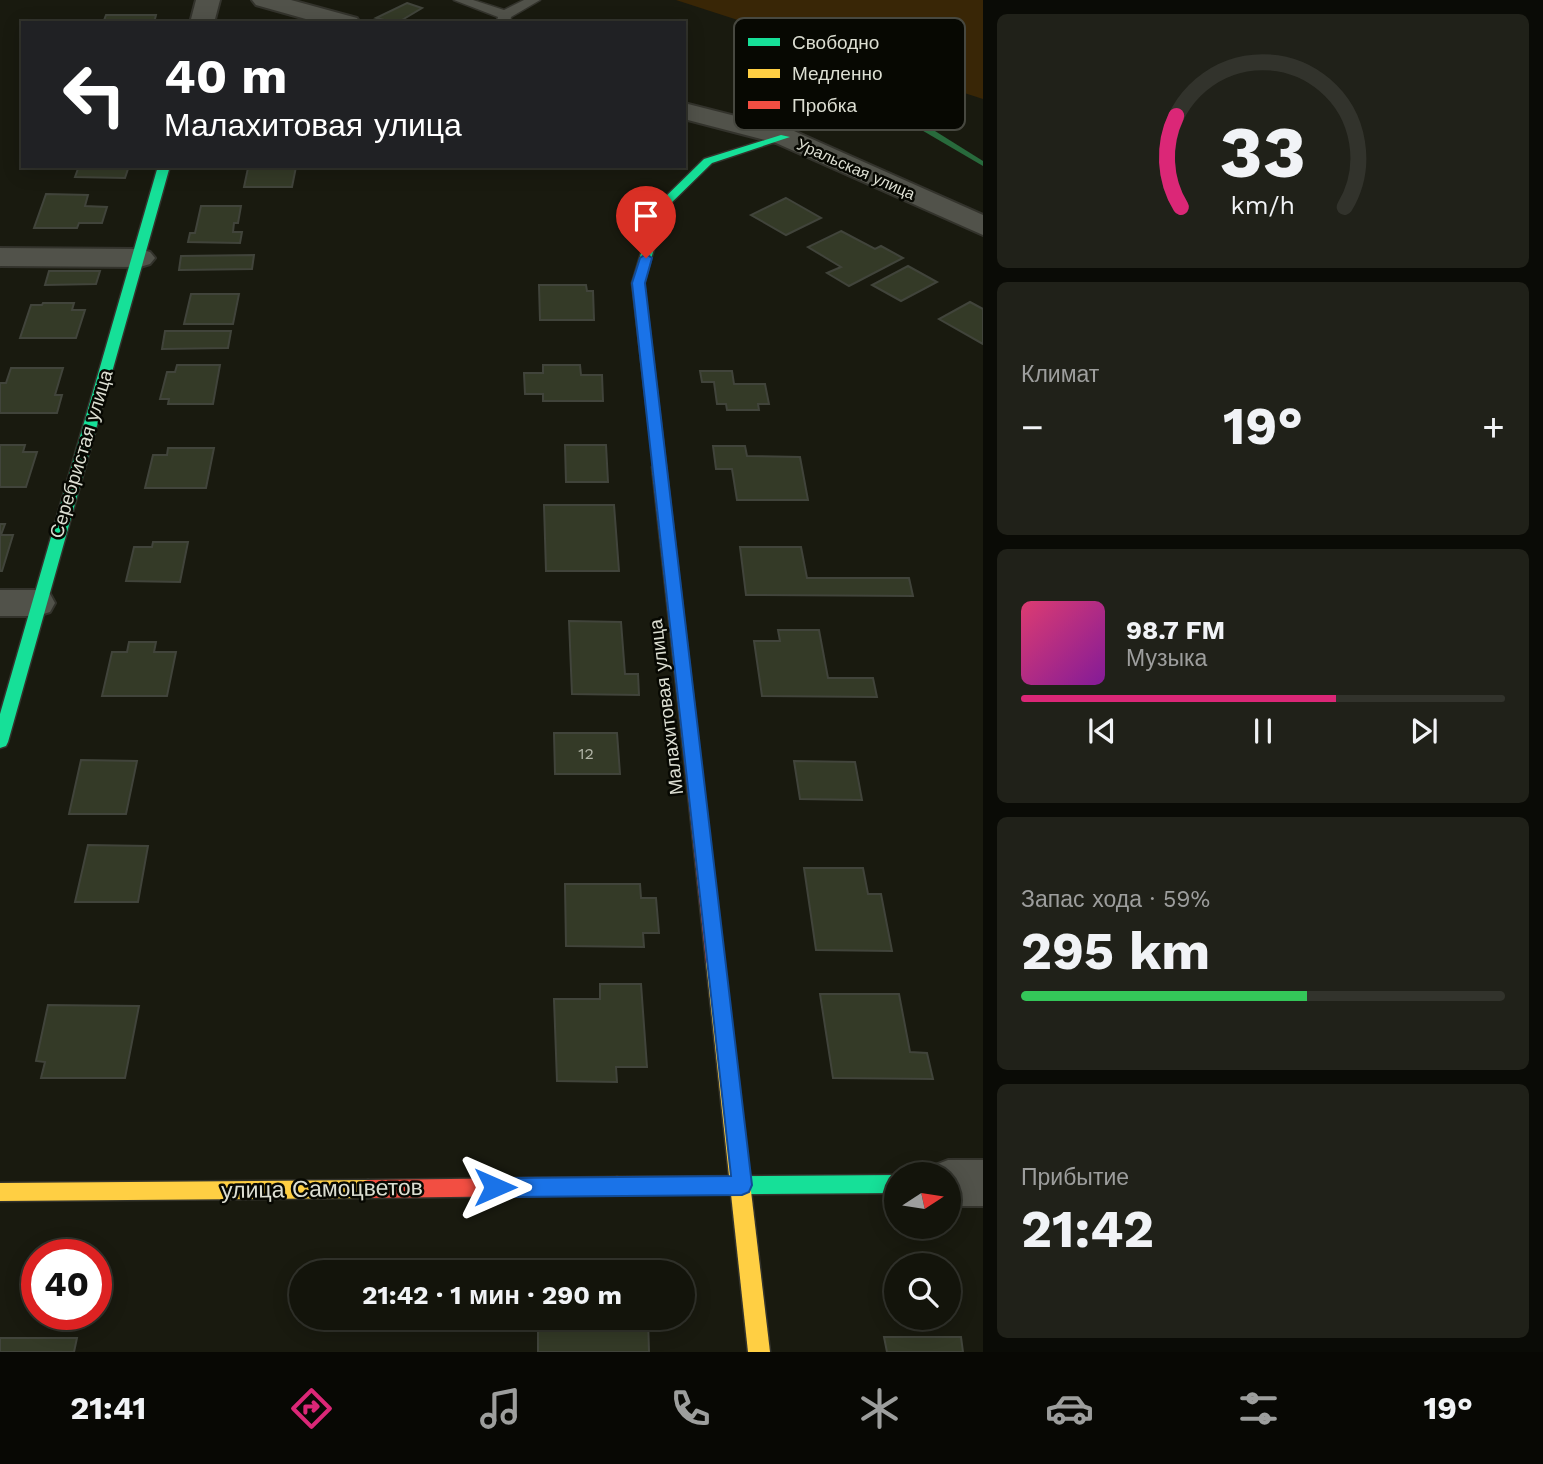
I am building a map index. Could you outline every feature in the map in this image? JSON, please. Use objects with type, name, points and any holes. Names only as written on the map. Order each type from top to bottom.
[{"type":"street","points":[[203,21],[208,0]]},
{"type":"street","points":[[264,0],[341,21]]},
{"type":"street","name":"Уральская улица","points":[[686,112],[734,124]]},
{"type":"street","name":"Уральская улица","points":[[758,130],[785,137],[983,226]]},
{"type":"street","name":"Малахитовая улица","points":[[759,1352],[638,283],[661,207],[708,160],[785,137]]},
{"type":"street","name":"Серебристая улица","points":[[0,742],[37,603],[140,258],[163,168]]},
{"type":"street","points":[[0,257],[140,258]]},
{"type":"street","points":[[0,603],[37,603]]},
{"type":"street","points":[[961,1183],[983,1183]]},
{"type":"street","name":"улица Самоцветов","points":[[0,1192],[884,1184]]},
{"type":"lane","points":[[460,0],[504,19],[534,0]]},
{"type":"shaded area","points":[[676,0],[983,0],[983,99],[965,93],[965,18],[734,19]]},
{"type":"building","points":[[407,3],[422,8],[400,21],[376,18]]},
{"type":"building","points":[[106,15],[156,15],[154,21],[104,21]]},
{"type":"building","points":[[78,168],[128,168],[125,178],[75,177]]},
{"type":"building","points":[[248,168],[296,168],[292,187],[244,187]]},
{"type":"building","points":[[46,194],[88,195],[85,206],[107,207],[102,223],[79,223],[77,228],[34,228]]},
{"type":"building","points":[[786,198],[821,218],[786,235],[751,215]]},
{"type":"building","points":[[201,206],[241,206],[238,223],[234,223],[233,232],[242,232],[240,243],[188,242],[190,233],[195,233]]},
{"type":"building","points":[[841,231],[875,249],[881,246],[903,258],[849,286],[827,273],[841,267],[808,247]]},
{"type":"building","points":[[254,255],[252,269],[179,270],[181,256]]},
{"type":"building","points":[[908,266],[937,282],[901,301],[872,285]]},
{"type":"building","points":[[49,271],[100,271],[96,284],[45,285]]},
{"type":"building","points":[[539,285],[586,285],[587,291],[593,291],[594,320],[540,320]]},
{"type":"building","points":[[191,294],[239,294],[233,324],[184,324]]},
{"type":"building","points":[[970,302],[983,309],[983,344],[939,319]]},
{"type":"building","points":[[74,303],[72,310],[85,310],[76,338],[20,338],[31,305]]},
{"type":"building","points":[[165,331],[231,331],[228,348],[162,349]]},
{"type":"building","points":[[177,365],[220,365],[213,404],[168,404],[169,399],[160,399],[167,372],[175,372]]},
{"type":"building","points":[[543,365],[580,365],[581,375],[602,375],[603,401],[543,401],[543,394],[525,394],[524,373],[543,373]]},
{"type":"building","points":[[11,368],[63,368],[55,395],[62,395],[57,413],[0,413],[0,383],[6,383]]},
{"type":"building","points":[[700,371],[732,371],[734,384],[765,384],[769,404],[758,404],[759,410],[727,410],[726,404],[717,404],[714,382],[702,382]]},
{"type":"building","points":[[0,445],[25,445],[23,452],[37,452],[26,487],[0,487]]},
{"type":"building","points":[[565,445],[606,445],[608,482],[566,482]]},
{"type":"building","points":[[713,446],[745,446],[747,456],[800,457],[808,500],[737,500],[732,469],[716,469]]},
{"type":"building","points":[[168,448],[214,448],[206,488],[145,488],[153,455],[167,455]]},
{"type":"building","points":[[544,505],[614,505],[619,571],[546,571]]},
{"type":"building","points":[[0,524],[5,524],[1,535],[13,535],[2,571],[0,571]]},
{"type":"building","points":[[153,542],[188,542],[180,582],[126,581],[134,547],[152,547]]},
{"type":"building","points":[[740,547],[801,547],[807,578],[909,578],[913,596],[746,595]]},
{"type":"building","points":[[569,621],[621,622],[625,674],[638,674],[639,695],[572,694]]},
{"type":"building","points":[[778,630],[819,630],[828,678],[873,678],[877,697],[762,696],[754,641],[780,641]]},
{"type":"building","points":[[129,642],[156,642],[154,652],[176,652],[167,696],[102,696],[112,652],[127,652]]},
{"type":"building","points":[[554,733],[617,733],[620,774],[555,774]]},
{"type":"building","points":[[81,760],[137,761],[126,814],[69,814]]},
{"type":"building","points":[[794,761],[855,762],[862,800],[800,799]]},
{"type":"building","points":[[88,845],[148,846],[138,902],[75,902]]},
{"type":"building","points":[[804,868],[863,868],[868,894],[881,894],[892,951],[816,950]]},
{"type":"building","points":[[565,884],[640,884],[641,898],[656,898],[659,933],[643,933],[644,947],[566,946]]},
{"type":"building","points":[[600,984],[641,984],[647,1067],[616,1067],[617,1082],[557,1081],[554,999],[600,999]]},
{"type":"building","points":[[820,994],[899,994],[910,1052],[927,1053],[933,1079],[833,1078]]},
{"type":"building","points":[[48,1005],[139,1006],[125,1078],[41,1078],[45,1062],[36,1061]]},
{"type":"building","points":[[538,1330],[648,1330],[649,1352],[538,1352]]},
{"type":"building","points":[[884,1337],[961,1337],[963,1352],[887,1352]]},
{"type":"building","points":[[0,1338],[77,1338],[74,1352],[0,1352]]},
{"type":"waterway","points":[[927,130],[983,164]]},
{"type":"traffic: fast","points":[[659,467],[638,283],[661,207],[708,161],[785,137]]},
{"type":"traffic: fast","points":[[0,742],[163,168]]},
{"type":"traffic: fast","points":[[617,1186],[884,1184]]},
{"type":"traffic: slow","points":[[659,467],[691,747]]},
{"type":"traffic: slow","points":[[715,962],[759,1352]]},
{"type":"traffic: slow","points":[[0,1192],[368,1189]]},
{"type":"traffic: jam","points":[[691,747],[715,962]]},
{"type":"traffic: jam","points":[[368,1189],[617,1186]]},
{"type":"route","points":[[495,1187],[742,1185],[638,283],[646,258]]}]
